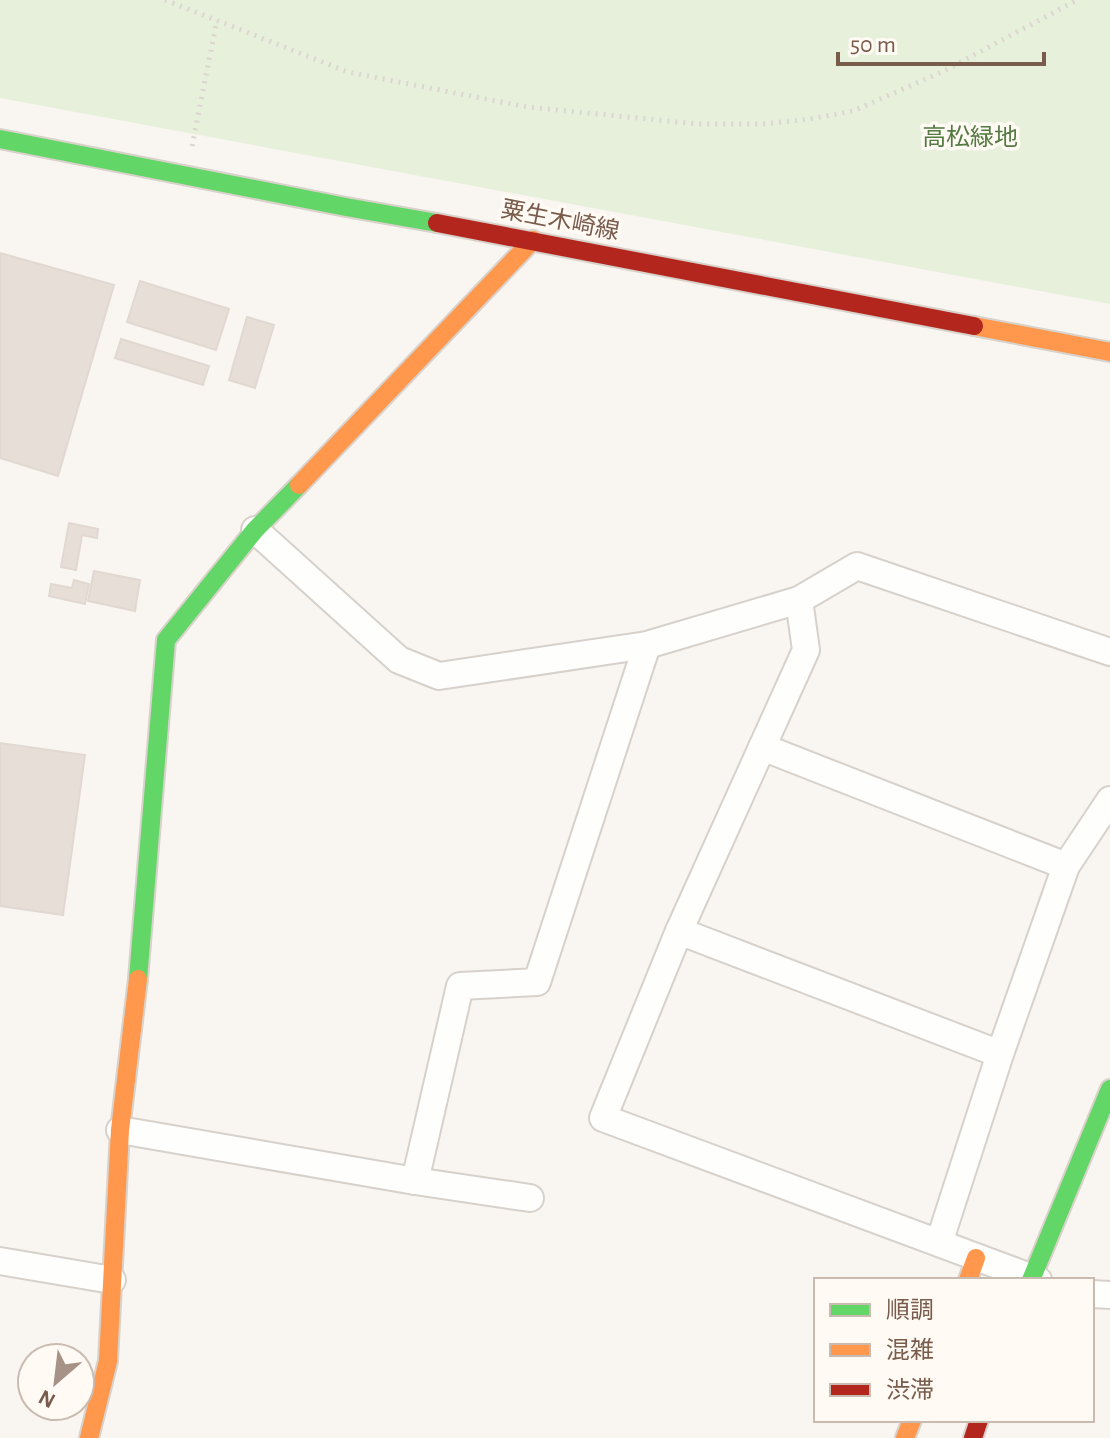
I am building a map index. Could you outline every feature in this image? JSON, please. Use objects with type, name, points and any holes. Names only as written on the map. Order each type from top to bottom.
[{"type":"street","name":"粟生木崎線","points":[[0,139],[1110,352]]},
{"type":"street","points":[[89,1438],[108,1361],[120,1130],[139,972],[166,640],[255,530],[533,240]]},
{"type":"street","points":[[255,530],[399,660],[439,676],[647,645],[799,600],[857,566],[1110,652]]},
{"type":"street","points":[[799,600],[806,650],[679,931],[603,1118],[939,1243],[972,1269],[1028,1278]]},
{"type":"street","points":[[415,1181],[460,986],[537,982],[647,645]]},
{"type":"street","points":[[762,747],[1066,866]]},
{"type":"street","points":[[939,1243],[1000,1054],[1066,866],[1110,800]]},
{"type":"street","points":[[679,931],[1000,1054]]},
{"type":"street","points":[[1034,1278],[1110,1089]]},
{"type":"street","points":[[120,1130],[530,1198]]},
{"type":"street","points":[[0,1261],[112,1280]]},
{"type":"path","points":[[165,0],[348,72],[511,104],[698,124],[763,124],[853,111],[944,71],[1077,0]]},
{"type":"path","points":[[191,151],[217,20]]},
{"type":"green space","name":"高松緑地","points":[[0,0],[1110,0],[1110,304],[0,98]]},
{"type":"building","points":[[0,253],[114,285],[58,476],[0,458]]},
{"type":"building","points":[[140,281],[229,309],[216,350],[127,322]]},
{"type":"building","points":[[247,317],[274,325],[255,388],[229,380]]},
{"type":"building","points":[[121,339],[209,366],[203,385],[115,358]]},
{"type":"building","points":[[69,523],[98,529],[97,538],[82,535],[76,570],[61,567]]},
{"type":"building","points":[[94,571],[140,580],[135,611],[88,601]]},
{"type":"building","points":[[74,580],[89,584],[85,604],[49,596],[51,584],[72,588]]},
{"type":"building","points":[[0,743],[85,755],[63,915],[0,906]]},
{"type":"traffic: fast","points":[[0,139],[437,223]]},
{"type":"traffic: fast","points":[[138,979],[166,640],[255,530],[299,485]]},
{"type":"traffic: fast","points":[[1032,1278],[1110,1089]]},
{"type":"traffic: slow","points":[[299,485],[533,240]]},
{"type":"traffic: slow","points":[[974,326],[1110,352]]},
{"type":"traffic: slow","points":[[89,1438],[108,1361],[120,1130],[138,979]]},
{"type":"traffic: slow","points":[[969,1278],[976,1258]]},
{"type":"traffic: slow","points":[[905,1438],[911,1422]]},
{"type":"traffic: jam","points":[[437,223],[974,326]]},
{"type":"traffic: jam","points":[[973,1438],[978,1422]]}]
